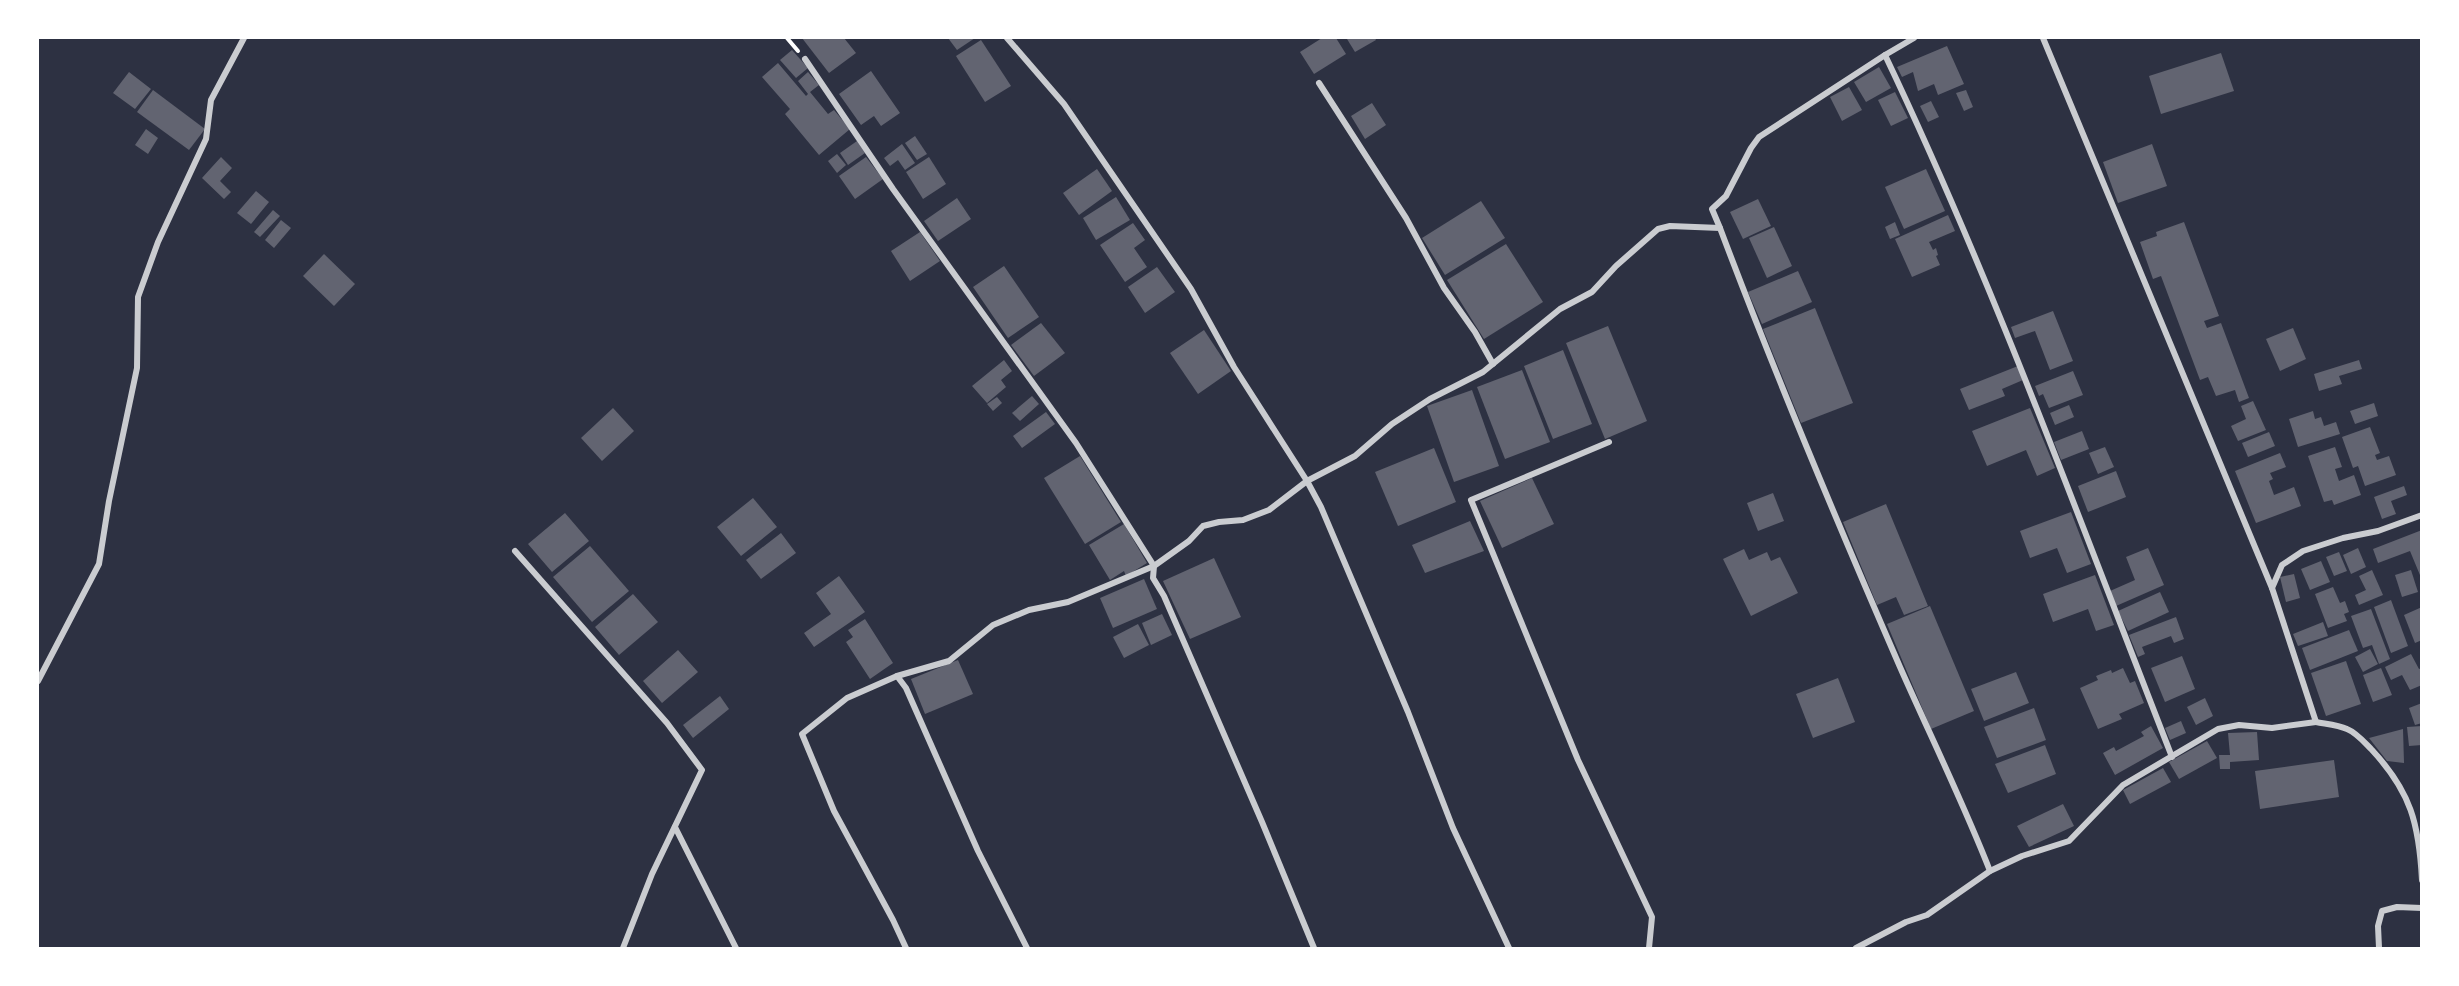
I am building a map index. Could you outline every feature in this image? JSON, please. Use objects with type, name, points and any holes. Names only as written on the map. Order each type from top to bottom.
[{"type":"street","points":[[38,681],[99,564],[109,501],[137,368],[138,297],[158,242],[206,139],[211,100],[243,38]]},
{"type":"street","points":[[1007,38],[1064,104],[1191,289],[1234,367],[1307,481],[1321,507],[1453,828],[1509,948]]},
{"type":"street","points":[[1914,38],[1759,136],[1726,196],[1712,209],[1763,343],[1827,500],[1922,718],[1971,821],[1990,871]]},
{"type":"street","points":[[2043,38],[2272,588],[2316,722]]},
{"type":"street","points":[[1885,55],[1917,123],[2044,421],[2086,539],[2172,757]]},
{"type":"street","points":[[805,59],[893,189],[1076,443],[1154,566],[1153,578],[1164,596],[1314,948]]},
{"type":"street","points":[[1319,83],[1406,218],[1444,288],[1475,332],[1492,364]]},
{"type":"street","points":[[906,948],[834,812],[802,734],[847,698],[897,676],[949,661],[993,625],[1029,610],[1068,602],[1154,566],[1189,541],[1203,526],[1243,520],[1269,510],[1307,481],[1354,456],[1392,424],[1430,399],[1483,372],[1560,309],[1592,291],[1616,266],[1659,229],[1670,226],[1720,228]]},
{"type":"street","points":[[1609,442],[1471,500],[1578,760],[1652,916],[1649,948]]},
{"type":"street","points":[[2272,588],[2282,565],[2303,552],[2343,538],[2378,531],[2421,515]]},
{"type":"street","points":[[515,551],[667,723],[702,770],[652,874],[622,948]]},
{"type":"street","points":[[897,676],[906,688],[978,851],[1027,948]]},
{"type":"street","points":[[1856,948],[1906,922],[1927,915],[1990,871],[2022,856],[2068,841],[2122,785],[2218,729],[2239,725],[2272,728],[2316,722],[2348,729],[2361,740],[2387,766],[2402,787],[2414,818],[2420,845],[2421,880]]},
{"type":"street","points":[[675,827],[736,948]]},
{"type":"street","points":[[2379,948],[2378,926],[2382,911],[2397,907],[2421,908]]},
{"type":"building","points":[[802,38],[844,38],[856,53],[829,73]]},
{"type":"building","points":[[948,38],[975,38],[957,50]]},
{"type":"building","points":[[1322,38],[1336,38],[1346,54],[1314,74],[1300,52]]},
{"type":"building","points":[[1375,38],[1376,40],[1355,52],[1347,39]]},
{"type":"building","points":[[981,40],[1011,86],[985,102],[956,56]]},
{"type":"building","points":[[1947,46],[1964,84],[1938,95],[1934,84],[1918,91],[1913,72],[1902,77],[1897,67]]},
{"type":"building","points":[[792,50],[808,68],[796,78],[780,60]]},
{"type":"building","points":[[2221,53],[2234,91],[2161,114],[2149,76]]},
{"type":"building","points":[[778,63],[806,96],[808,94],[798,81],[808,72],[819,85],[810,92],[828,114],[834,110],[850,129],[819,155],[785,114],[790,109],[762,77]]},
{"type":"building","points":[[1879,67],[1891,88],[1866,102],[1854,82]]},
{"type":"building","points":[[871,71],[900,113],[881,126],[874,116],[861,125],[839,94]]},
{"type":"building","points":[[129,72],[151,89],[135,109],[113,93]]},
{"type":"building","points":[[1849,87],[1862,110],[1842,121],[1830,97]]},
{"type":"building","points":[[153,90],[205,129],[189,150],[137,112]]},
{"type":"building","points":[[1966,90],[1973,107],[1964,111],[1956,93]]},
{"type":"building","points":[[1895,92],[1908,118],[1891,126],[1878,100]]},
{"type":"building","points":[[1931,101],[1939,117],[1928,122],[1920,106]]},
{"type":"building","points":[[1372,103],[1386,125],[1365,139],[1351,116]]},
{"type":"building","points":[[146,129],[158,138],[148,154],[135,145]]},
{"type":"building","points":[[915,136],[927,154],[917,160],[905,143]]},
{"type":"building","points":[[857,141],[865,153],[848,165],[840,153]]},
{"type":"building","points":[[902,144],[915,163],[905,170],[898,160],[890,166],[884,158]]},
{"type":"building","points":[[2152,144],[2167,186],[2118,203],[2103,162]]},
{"type":"building","points":[[837,154],[846,165],[837,173],[828,161]]},
{"type":"building","points":[[221,157],[232,168],[220,181],[231,192],[224,199],[202,178]]},
{"type":"building","points":[[866,157],[883,179],[855,199],[839,176]]},
{"type":"building","points":[[929,157],[946,184],[923,199],[906,172]]},
{"type":"building","points":[[1097,169],[1112,191],[1079,215],[1063,193]]},
{"type":"building","points":[[1926,169],[1945,211],[1904,229],[1885,187]]},
{"type":"building","points":[[256,191],[269,202],[251,224],[237,213]]},
{"type":"building","points":[[1116,197],[1130,220],[1096,240],[1083,218]]},
{"type":"building","points":[[957,198],[971,219],[938,241],[924,221]]},
{"type":"building","points":[[1758,199],[1771,226],[1743,239],[1730,212]]},
{"type":"building","points":[[1481,201],[1505,238],[1445,275],[1422,238]]},
{"type":"building","points":[[273,210],[280,216],[260,237],[254,232]]},
{"type":"building","points":[[1948,215],[1955,231],[1929,242],[1933,250],[1936,248],[1938,255],[1936,256],[1940,265],[1912,277],[1895,239]]},
{"type":"building","points":[[281,220],[291,228],[274,248],[265,240]]},
{"type":"building","points":[[1895,222],[1900,235],[1890,239],[1885,227]]},
{"type":"building","points":[[2184,222],[2219,316],[2204,321],[2207,328],[2221,323],[2249,398],[2239,402],[2235,390],[2216,396],[2208,377],[2200,380],[2161,276],[2153,279],[2140,242],[2157,236],[2156,232]]},
{"type":"building","points":[[1133,223],[1145,240],[1134,248],[1147,267],[1125,282],[1100,245]]},
{"type":"building","points":[[1774,227],[1792,266],[1767,278],[1749,238]]},
{"type":"building","points":[[920,232],[940,261],[910,281],[891,251]]},
{"type":"building","points":[[1506,244],[1543,302],[1484,339],[1447,280]]},
{"type":"building","points":[[324,254],[355,284],[334,306],[303,276]]},
{"type":"building","points":[[1004,266],[1039,317],[1008,338],[973,287]]},
{"type":"building","points":[[1157,267],[1175,292],[1145,313],[1128,287]]},
{"type":"building","points":[[1798,271],[1812,302],[1762,324],[1748,292]]},
{"type":"building","points":[[1815,308],[1853,403],[1801,423],[1763,329]]},
{"type":"building","points":[[2053,311],[2073,361],[2050,370],[2035,331],[2015,338],[2011,327]]},
{"type":"building","points":[[1041,323],[1065,353],[1034,376],[1011,345]]},
{"type":"building","points":[[1608,326],[1647,421],[1605,439],[1566,343]]},
{"type":"building","points":[[2293,328],[2306,359],[2280,371],[2266,339]]},
{"type":"building","points":[[1204,330],[1231,371],[1198,394],[1170,353]]},
{"type":"building","points":[[1563,350],[1592,424],[1553,439],[1524,366]]},
{"type":"building","points":[[1004,360],[1012,371],[1001,380],[1006,387],[987,403],[972,386]]},
{"type":"building","points":[[2359,360],[2362,369],[2339,376],[2342,384],[2319,391],[2314,374]]},
{"type":"building","points":[[2018,366],[2023,380],[2002,389],[2005,396],[1969,410],[1960,389]]},
{"type":"building","points":[[1522,370],[1550,442],[1505,459],[1477,387]]},
{"type":"building","points":[[2073,371],[2083,395],[2049,408],[2043,394],[2039,396],[2035,386]]},
{"type":"building","points":[[1472,390],[1499,466],[1454,482],[1427,406]]},
{"type":"building","points":[[1032,396],[1039,404],[1020,421],[1012,413]]},
{"type":"building","points":[[997,397],[1002,403],[993,411],[987,404]]},
{"type":"building","points":[[2253,401],[2266,430],[2238,441],[2231,426],[2246,419],[2241,406]]},
{"type":"building","points":[[2374,403],[2378,416],[2355,424],[2350,411]]},
{"type":"building","points":[[2069,405],[2074,417],[2055,425],[2050,413]]},
{"type":"building","points":[[613,408],[634,431],[602,461],[581,438]]},
{"type":"building","points":[[2030,408],[2055,468],[2037,476],[2026,450],[1987,466],[1972,431]]},
{"type":"building","points":[[2313,411],[2315,419],[2321,417],[2324,426],[2336,422],[2340,434],[2298,447],[2289,419]]},
{"type":"building","points":[[1046,412],[1055,424],[1022,448],[1013,436]]},
{"type":"building","points":[[2370,427],[2380,453],[2375,455],[2377,460],[2389,456],[2396,475],[2365,486],[2358,466],[2353,468],[2342,437]]},
{"type":"building","points":[[2082,431],[2089,449],[2061,460],[2054,442]]},
{"type":"building","points":[[2269,432],[2275,446],[2248,457],[2242,443]]},
{"type":"building","points":[[2105,447],[2114,467],[2098,474],[2089,453]]},
{"type":"building","points":[[2335,447],[2342,467],[2335,469],[2339,481],[2354,475],[2361,495],[2334,505],[2332,500],[2324,502],[2308,456]]},
{"type":"building","points":[[1434,448],[1456,502],[1398,526],[1375,472]]},
{"type":"building","points":[[2280,453],[2286,467],[2270,473],[2273,479],[2269,481],[2274,495],[2294,487],[2301,506],[2256,523],[2235,471]]},
{"type":"building","points":[[1080,456],[1121,522],[1085,544],[1044,478]]},
{"type":"building","points":[[2116,471],[2126,497],[2088,512],[2078,486]]},
{"type":"building","points":[[1532,478],[1554,524],[1502,548],[1480,501]]},
{"type":"building","points":[[2404,486],[2407,495],[2391,501],[2396,514],[2382,519],[2374,497]]},
{"type":"building","points":[[1773,493],[1784,521],[1758,531],[1747,503]]},
{"type":"building","points":[[753,498],[777,527],[741,556],[717,527]]},
{"type":"building","points":[[1886,504],[1928,606],[1904,615],[1896,597],[1877,605],[1843,522]]},
{"type":"building","points":[[2071,512],[2091,564],[2067,573],[2057,548],[2030,558],[2020,531]]},
{"type":"building","points":[[565,513],[589,541],[552,572],[528,544]]},
{"type":"building","points":[[1470,521],[1484,551],[1425,573],[1412,545]]},
{"type":"building","points":[[1124,524],[1147,563],[1126,576],[1124,571],[1110,580],[1089,545]]},
{"type":"building","points":[[2422,530],[2422,580],[2410,551],[2378,563],[2373,549]]},
{"type":"building","points":[[781,533],[796,553],[761,579],[746,560]]},
{"type":"building","points":[[590,546],[629,591],[592,622],[553,577]]},
{"type":"building","points":[[2148,548],[2164,585],[2116,606],[2110,591],[2135,580],[2126,557]]},
{"type":"building","points":[[2358,548],[2366,567],[2351,574],[2343,555]]},
{"type":"building","points":[[1744,549],[1749,560],[1767,552],[1771,561],[1780,557],[1798,593],[1751,616],[1723,559]]},
{"type":"building","points":[[2339,552],[2347,571],[2334,576],[2326,557]]},
{"type":"building","points":[[1214,558],[1241,617],[1190,639],[1163,581]]},
{"type":"building","points":[[2321,561],[2330,582],[2310,590],[2301,569]]},
{"type":"building","points":[[2372,570],[2383,595],[2359,605],[2355,595],[2366,590],[2359,576]]},
{"type":"building","points":[[2411,570],[2418,592],[2402,597],[2395,575]]},
{"type":"building","points":[[2294,574],[2300,598],[2286,602],[2280,577]]},
{"type":"building","points":[[2095,575],[2114,625],[2096,631],[2088,609],[2053,622],[2043,594]]},
{"type":"building","points":[[839,576],[865,612],[814,647],[804,633],[831,614],[816,593]]},
{"type":"building","points":[[1144,579],[1157,609],[1113,628],[1100,598]]},
{"type":"building","points":[[2333,587],[2340,603],[2345,601],[2349,612],[2344,614],[2347,621],[2328,628],[2315,594]]},
{"type":"building","points":[[2160,592],[2169,612],[2128,631],[2118,611]]},
{"type":"building","points":[[633,594],[658,622],[619,655],[595,627]]},
{"type":"building","points":[[2391,600],[2408,646],[2391,653],[2374,607]]},
{"type":"building","points":[[1930,606],[1974,711],[1931,729],[1887,624]]},
{"type":"building","points":[[2422,607],[2422,640],[2415,643],[2404,615]]},
{"type":"building","points":[[2371,609],[2390,659],[2379,664],[2372,645],[2363,648],[2351,616]]},
{"type":"building","points":[[1162,614],[1172,635],[1151,645],[1142,623]]},
{"type":"building","points":[[2176,617],[2184,639],[2174,643],[2171,636],[2142,647],[2145,654],[2138,657],[2129,635]]},
{"type":"building","points":[[865,619],[893,663],[870,679],[846,642],[853,637],[848,630]]},
{"type":"building","points":[[2323,622],[2328,636],[2298,646],[2293,634]]},
{"type":"building","points":[[1138,624],[1149,645],[1124,658],[1113,637]]},
{"type":"building","points":[[2349,630],[2358,651],[2310,670],[2302,648]]},
{"type":"building","points":[[2370,649],[2378,664],[2363,672],[2355,657]]},
{"type":"building","points":[[678,650],[698,672],[662,703],[643,681]]},
{"type":"building","points":[[2411,654],[2419,669],[2422,668],[2422,685],[2410,690],[2402,675],[2391,680],[2385,667]]},
{"type":"building","points":[[2182,656],[2195,689],[2165,702],[2151,668]]},
{"type":"building","points":[[958,660],[973,694],[925,714],[911,679]]},
{"type":"building","points":[[2346,661],[2361,704],[2326,716],[2311,673]]},
{"type":"building","points":[[2123,668],[2130,683],[2135,681],[2144,703],[2119,714],[2122,719],[2098,729],[2080,688],[2098,680],[2096,676]]},
{"type":"building","points":[[2381,668],[2392,695],[2373,702],[2363,675]]},
{"type":"building","points":[[2016,672],[2029,703],[1984,721],[1971,689]]},
{"type":"building","points":[[1838,678],[1855,722],[1813,738],[1796,694]]},
{"type":"building","points":[[720,696],[729,709],[693,738],[683,725]]},
{"type":"building","points":[[2205,698],[2213,716],[2196,725],[2187,707]]},
{"type":"building","points":[[2422,703],[2422,723],[2415,725],[2409,708]]},
{"type":"building","points":[[2034,708],[2046,740],[1997,758],[1984,727]]},
{"type":"building","points":[[2181,721],[2186,733],[2170,740],[2165,728]]},
{"type":"building","points":[[2151,726],[2163,748],[2115,775],[2103,753],[2114,747],[2116,751],[2144,736],[2141,732]]},
{"type":"building","points":[[2422,726],[2422,745],[2409,746],[2407,727]]},
{"type":"building","points":[[2403,729],[2404,763],[2387,761],[2369,738]]},
{"type":"building","points":[[2257,732],[2259,760],[2230,762],[2230,769],[2220,769],[2219,755],[2230,755],[2228,733]]},
{"type":"building","points":[[2207,741],[2217,758],[2179,779],[2169,762]]},
{"type":"building","points":[[2045,745],[2056,774],[2008,793],[1995,764]]},
{"type":"building","points":[[2334,760],[2339,797],[2260,809],[2255,771]]},
{"type":"building","points":[[2163,768],[2171,782],[2130,804],[2123,790]]},
{"type":"building","points":[[2063,804],[2074,826],[2029,847],[2017,826]]}]
